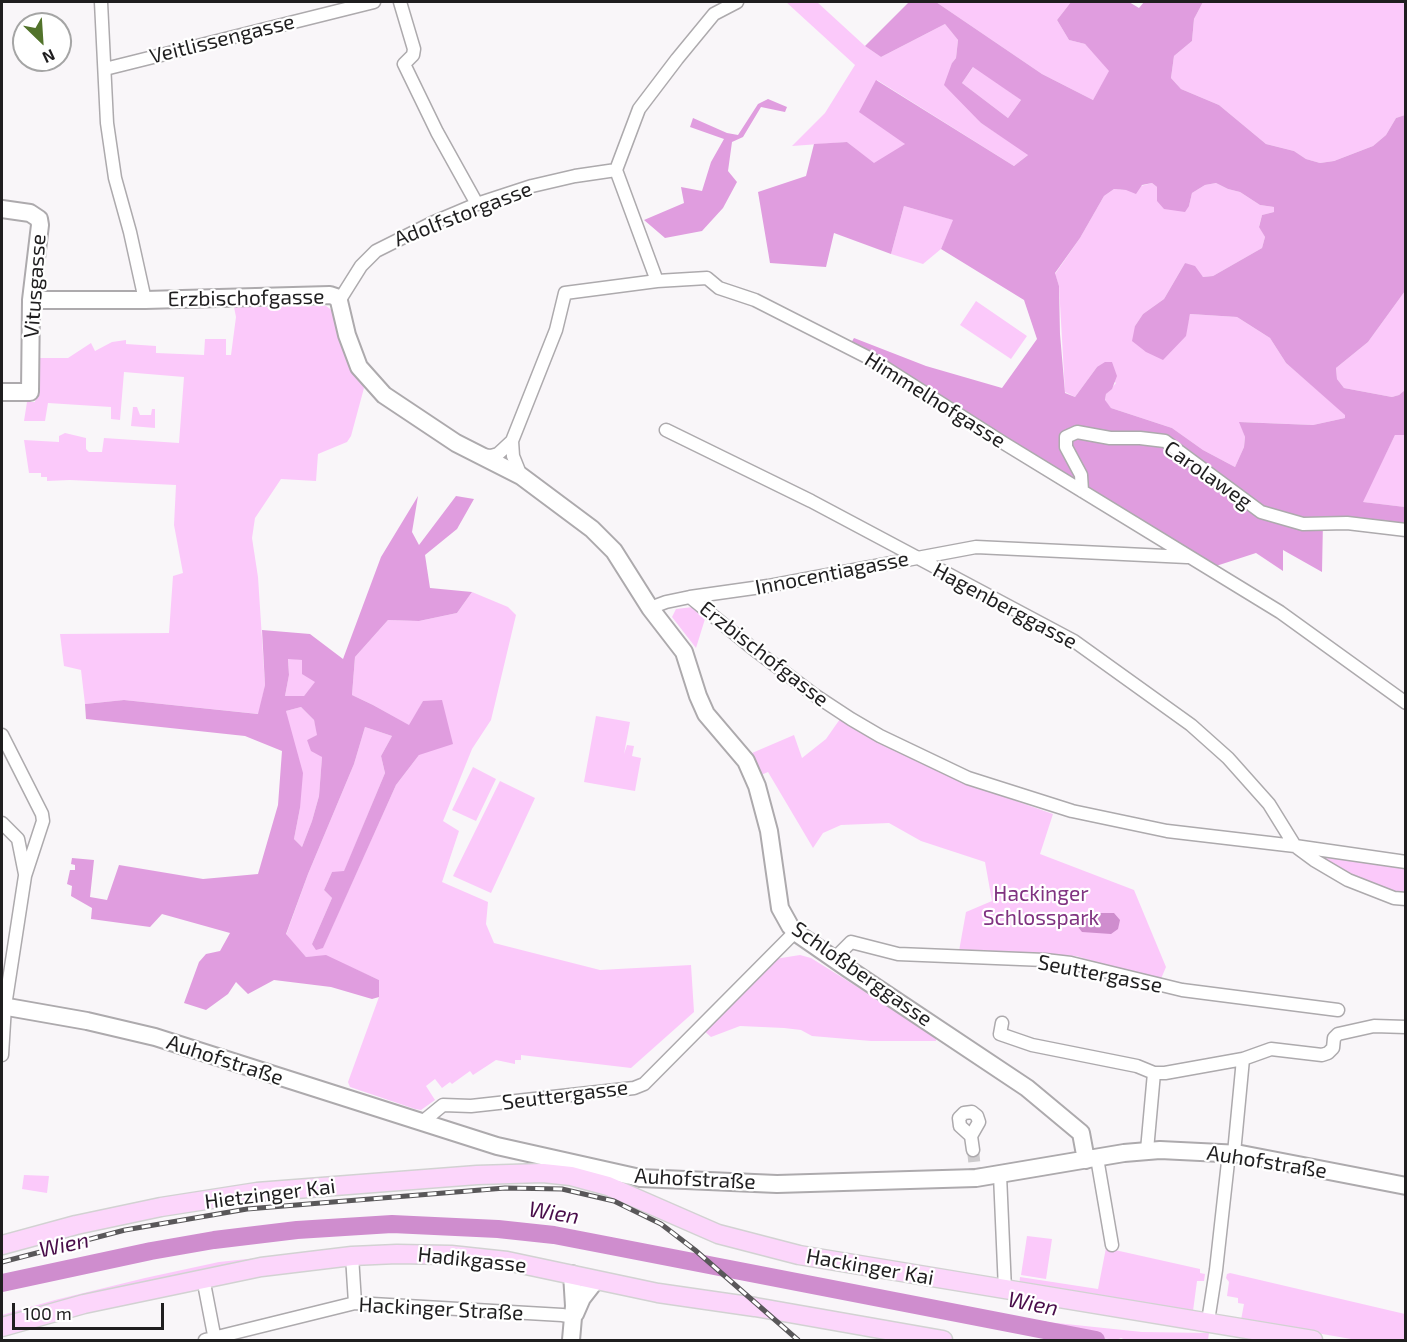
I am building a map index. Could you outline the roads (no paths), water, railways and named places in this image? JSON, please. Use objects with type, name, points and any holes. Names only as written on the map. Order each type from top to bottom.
[{"type":"main road","name":"Hackinger Kai","points":[[543,1173],[571,1176],[608,1186],[718,1234],[774,1249],[1313,1341]]},
{"type":"main road","name":"Hietzinger Kai","points":[[2,1245],[76,1225],[257,1192],[477,1175],[543,1173]]},
{"type":"main road","name":"Hadikgasse","points":[[2,1327],[84,1304],[261,1267],[352,1256],[451,1254],[507,1261],[657,1293],[755,1307],[943,1341]]},
{"type":"street","points":[[101,2],[107,123],[115,177],[145,300]]},
{"type":"street","name":"Veitlissengasse","points":[[105,69],[374,2]]},
{"type":"street","points":[[400,2],[414,49],[413,55],[404,64],[437,132],[477,204]]},
{"type":"street","points":[[657,281],[616,170],[639,109],[714,14],[737,2]]},
{"type":"street","name":"Adolfstorgasse","points":[[339,301],[362,266],[376,251],[432,223],[477,204],[532,186],[616,170]]},
{"type":"street","name":"Vitusgasse","points":[[2,209],[30,213],[40,221],[31,300],[30,392],[2,392]]},
{"type":"street","name":"Himmelhofgasse","points":[[512,441],[556,330],[565,293],[657,281],[707,278],[719,288],[755,300],[873,360],[1189,558],[1280,612],[1406,703]]},
{"type":"street","name":"Erzbischofgasse","points":[[31,300],[145,300],[330,295],[336,297],[359,367],[384,395],[412,416],[479,455],[521,476],[603,539],[650,608],[690,597],[813,694],[880,736],[968,778],[1072,812],[1167,831],[1406,862]]},
{"type":"street","name":"Hagenberggasse","points":[[666,430],[811,501],[1074,641],[1191,725],[1228,758],[1269,804],[1295,846]]},
{"type":"street","name":"Carolaweg","points":[[1082,491],[1081,475],[1066,447],[1066,437],[1077,432],[1110,438],[1165,441],[1261,512],[1303,524],[1347,523],[1406,530]]},
{"type":"street","points":[[479,455],[498,454],[512,441]]},
{"type":"street","points":[[512,441],[513,456],[521,476]]},
{"type":"street","name":"Innocentiagasse","points":[[690,597],[768,586],[976,547],[1189,558]]},
{"type":"street","name":"Schloßberggasse","points":[[650,608],[684,652],[706,714],[742,753],[752,773],[769,831],[780,908],[795,932],[1035,1094],[1081,1133],[1092,1159]]},
{"type":"street","points":[[2,735],[42,814],[43,821],[25,876],[3,1006],[2,1055]]},
{"type":"street","points":[[2,823],[18,839],[27,842],[39,839]]},
{"type":"street","points":[[18,839],[25,876]]},
{"type":"street","name":"Erzbischofgasse","points":[[1295,846],[1348,880],[1394,898],[1406,899]]},
{"type":"street","name":"Seuttergasse","points":[[421,1123],[443,1105],[471,1106],[633,1088],[644,1084],[795,932]]},
{"type":"street","name":"Seuttergasse","points":[[834,959],[850,942],[898,954],[1045,960],[1071,963],[1182,990],[1338,1010]]},
{"type":"street","name":"Auhofstraße","points":[[3,1006],[87,1021],[155,1037],[507,1149],[640,1178],[777,1184],[975,1174],[1000,1175],[1147,1150],[1232,1153],[1406,1186]]},
{"type":"street","points":[[1002,1023],[999,1034],[1032,1045],[1137,1066],[1154,1073],[1182,1071],[1244,1059],[1270,1049],[1322,1055],[1328,1053],[1332,1048],[1334,1038],[1338,1034],[1374,1026],[1406,1027]]},
{"type":"street","points":[[1208,1322],[1244,1059]]},
{"type":"street","points":[[1147,1150],[1154,1073]]},
{"type":"street","points":[[971,1136],[973,1150]]},
{"type":"street","points":[[1092,1159],[1112,1245]]},
{"type":"street","points":[[1000,1175],[1005,1290]]},
{"type":"street","points":[[352,1256],[355,1303]]},
{"type":"street","points":[[571,1341],[574,1317],[572,1274]]},
{"type":"street","points":[[203,1278],[212,1340]]},
{"type":"street","points":[[574,1317],[582,1298],[596,1280]]},
{"type":"street","name":"Hackinger Straße","points":[[212,1340],[355,1303],[574,1317]]},
{"type":"waterway","name":"Wien","points":[[2,1283],[151,1251],[214,1240],[297,1230],[392,1224],[498,1229],[554,1235],[1096,1340]]},
{"type":"tunnel","points":[[973,1150],[975,1169]]},
{"type":"railway","points":[[2,1262],[125,1230],[247,1209],[505,1188],[562,1189],[614,1201],[661,1224],[695,1250],[798,1340]]},
{"type":"park label","name":"Hackinger Schlosspark","points":[[1041,906]]}]
